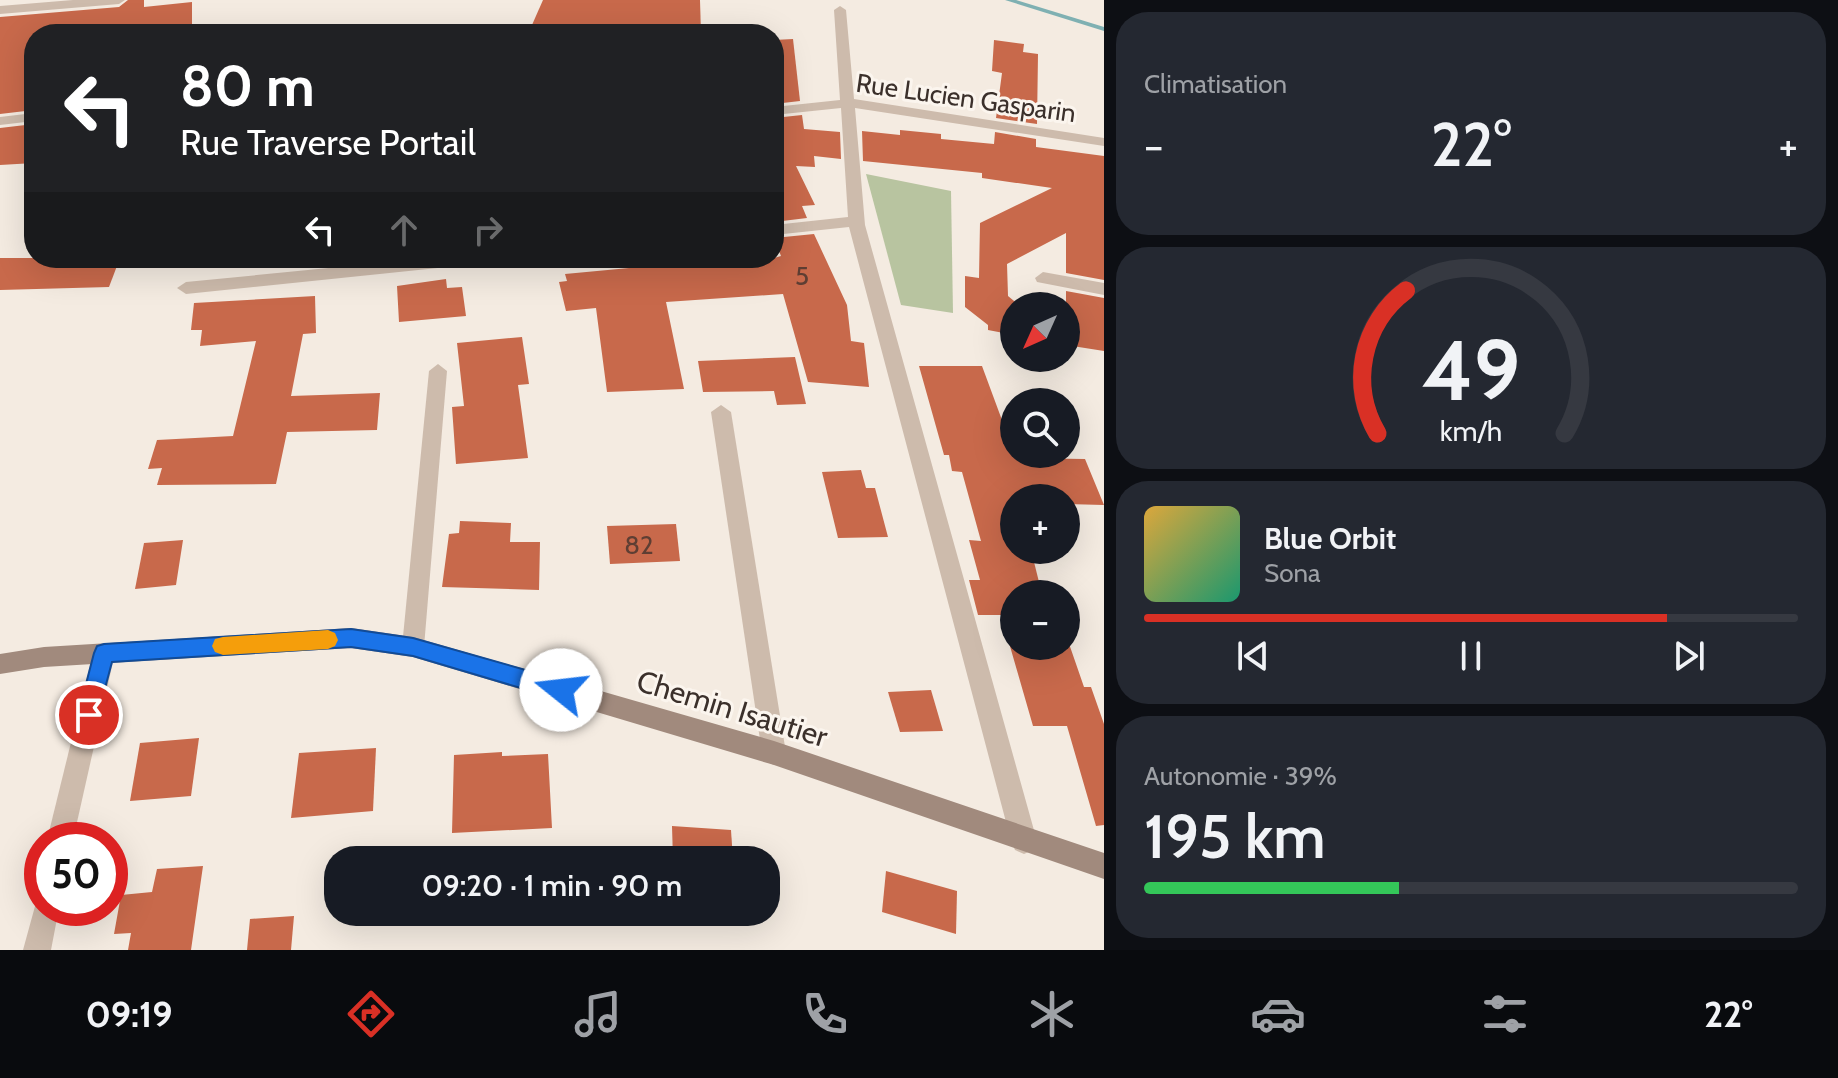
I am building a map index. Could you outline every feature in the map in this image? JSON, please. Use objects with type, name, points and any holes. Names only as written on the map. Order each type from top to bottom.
[{"type":"main road","name":"Chemin Isautier","points":[[0,664],[44,657],[351,638],[413,647],[774,753],[1104,866]]},
{"type":"street","points":[[0,10],[119,0]]},
{"type":"street","points":[[840,10],[857,221],[1024,841]]},
{"type":"street","name":"Rue Lucien Gasparin","points":[[784,110],[849,103],[1104,142]]},
{"type":"street","points":[[0,121],[24,118]]},
{"type":"street","points":[[784,229],[857,221]]},
{"type":"street","points":[[186,288],[386,268]]},
{"type":"street","points":[[1043,278],[1104,289]]},
{"type":"street","points":[[413,647],[438,371]]},
{"type":"street","points":[[721,412],[774,753]]},
{"type":"street","points":[[64,822],[104,653]]},
{"type":"street","points":[[37,950],[42,926]]},
{"type":"green space","points":[[866,174],[951,191],[953,313],[901,305]]},
{"type":"building","points":[[128,0],[144,0],[144,7],[192,2],[192,24],[24,24],[24,111],[0,114],[0,17],[119,7]]},
{"type":"building","points":[[543,0],[700,0],[701,24],[532,24]]},
{"type":"building","points":[[784,39],[793,39],[800,101],[784,103]]},
{"type":"building","points":[[994,40],[1024,44],[1023,52],[1038,54],[1037,124],[996,118],[1002,73],[992,71]]},
{"type":"building","points":[[802,115],[804,129],[840,132],[841,159],[814,156],[815,167],[796,166],[815,205],[802,206],[807,218],[784,221],[784,117]]},
{"type":"building","points":[[24,125],[24,164],[0,165],[0,128]]},
{"type":"building","points":[[900,130],[941,134],[941,139],[994,144],[995,132],[1036,139],[1036,147],[1104,156],[1104,280],[1066,273],[1066,233],[1007,264],[1008,292],[1000,292],[1000,332],[988,330],[988,325],[965,307],[965,276],[979,278],[980,223],[1052,188],[982,178],[982,173],[863,161],[862,131],[900,135]]},
{"type":"building","points":[[814,234],[847,305],[851,341],[864,343],[869,387],[808,382],[783,294],[666,302],[684,389],[607,392],[596,308],[566,311],[559,282],[567,281],[565,274],[629,268],[784,268],[784,237]]},
{"type":"building","points":[[0,258],[24,258],[24,268],[116,268],[109,287],[0,290]]},
{"type":"building","points":[[446,279],[447,288],[462,287],[466,316],[399,322],[397,286]]},
{"type":"building","points":[[1080,294],[1104,298],[1104,351],[1080,347]]},
{"type":"building","points":[[315,296],[316,333],[303,334],[291,396],[380,393],[377,430],[287,432],[276,484],[157,485],[162,468],[148,469],[157,440],[233,436],[256,341],[200,346],[202,330],[191,330],[194,303]]},
{"type":"building","points":[[522,337],[529,384],[518,385],[528,458],[456,464],[452,407],[464,406],[457,343]]},
{"type":"building","points":[[795,357],[806,404],[777,405],[774,391],[703,392],[698,361]]},
{"type":"building","points":[[919,366],[982,366],[1000,415],[1000,468],[1080,468],[1080,459],[1085,459],[1104,505],[1080,504],[1080,484],[1000,484],[1000,564],[1034,564],[1038,580],[1000,580],[1000,615],[978,615],[969,580],[980,580],[969,540],[981,541],[962,472],[952,471],[949,455],[944,455]]},
{"type":"building","points":[[861,470],[866,488],[875,488],[888,537],[838,538],[822,472]]},
{"type":"building","points":[[460,521],[511,523],[510,542],[540,542],[539,590],[442,587],[449,534],[459,533]]},
{"type":"building","points":[[676,524],[680,561],[610,564],[607,526]]},
{"type":"building","points":[[183,540],[176,585],[135,589],[144,543]]},
{"type":"building","points":[[1014,660],[1075,660],[1084,687],[1091,687],[1104,724],[1104,825],[1096,826],[1067,726],[1033,726]]},
{"type":"building","points":[[931,690],[943,731],[900,732],[888,692]]},
{"type":"building","points":[[199,738],[191,796],[130,801],[140,743]]},
{"type":"building","points":[[376,748],[373,811],[291,818],[299,753]]},
{"type":"building","points":[[502,752],[502,756],[548,754],[552,828],[452,833],[454,755]]},
{"type":"building","points":[[672,826],[731,830],[732,846],[673,846]]},
{"type":"building","points":[[203,866],[191,950],[128,950],[131,933],[114,934],[115,926],[128,926],[128,894],[152,892],[157,869]]},
{"type":"building","points":[[886,871],[957,891],[956,934],[882,912]]},
{"type":"building","points":[[294,916],[291,950],[247,950],[250,919]]},
{"type":"waterway","points":[[1009,0],[1104,29]]},
{"type":"slow traffic","points":[[223,646],[328,640]]},
{"type":"route","points":[[89,715],[104,653],[351,638],[413,647],[561,690]]}]
